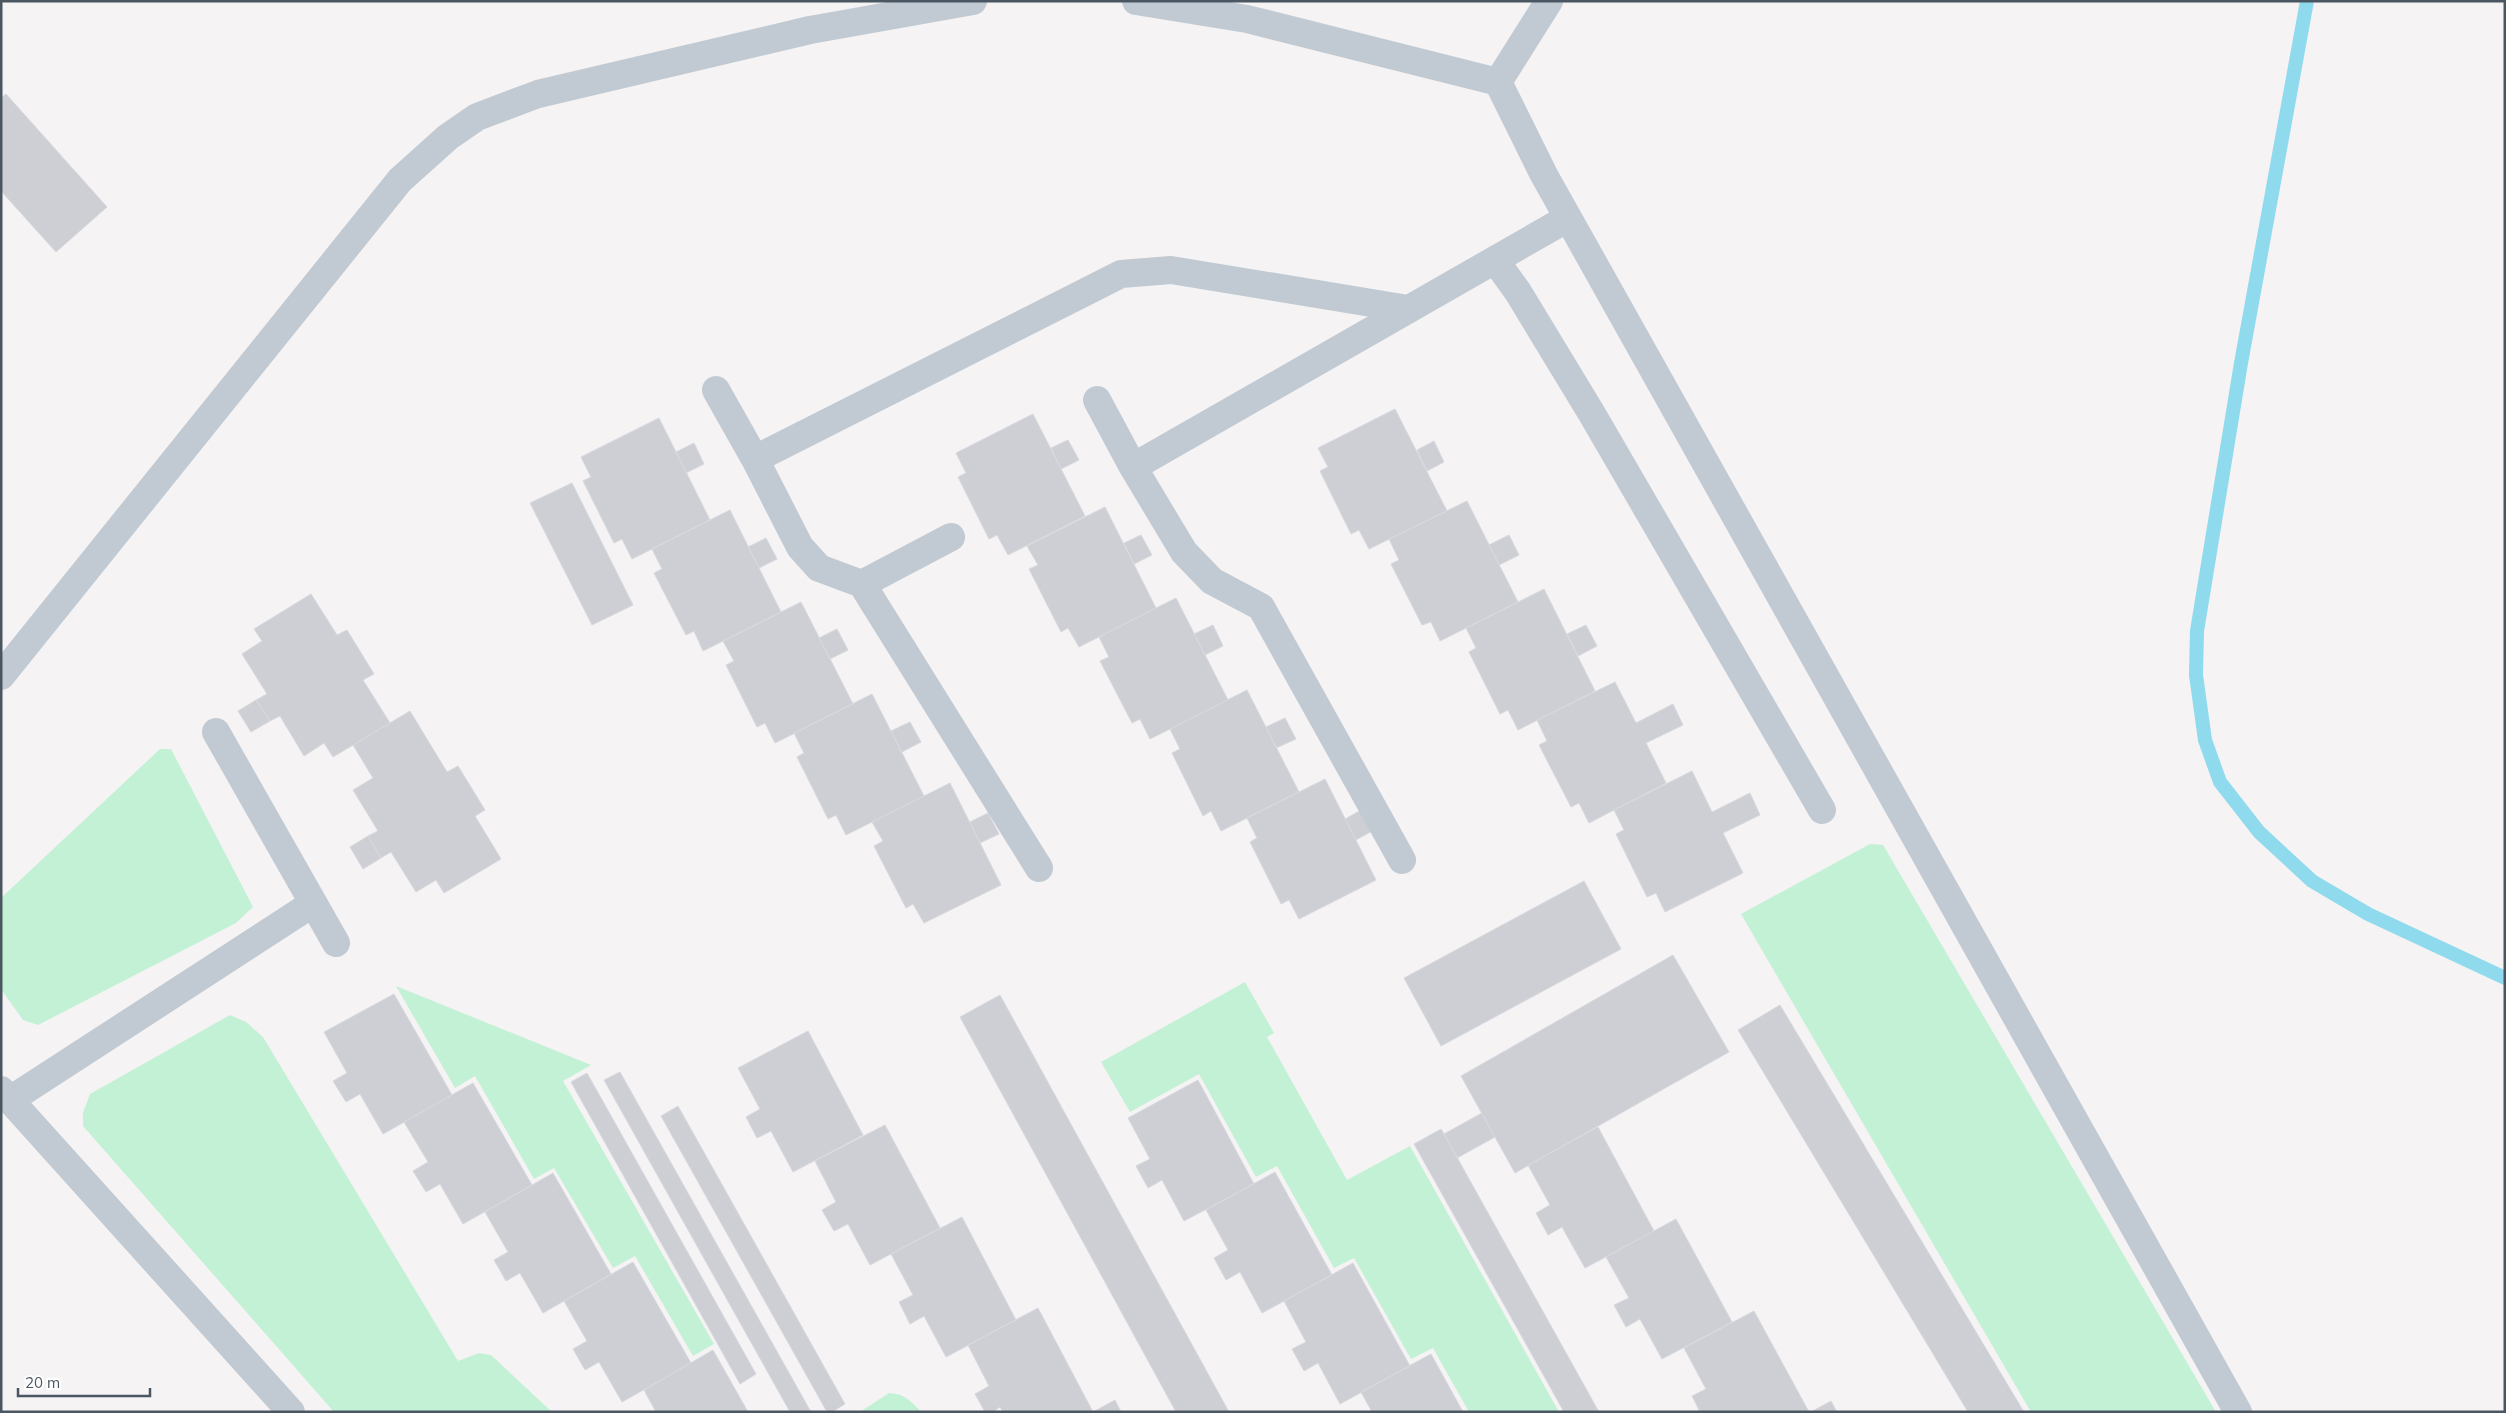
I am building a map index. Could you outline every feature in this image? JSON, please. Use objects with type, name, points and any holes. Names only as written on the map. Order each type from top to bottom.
[{"type":"street","points":[[1,676],[400,180],[448,137],[477,117],[538,94],[810,30],[973,1]]},
{"type":"street","points":[[1136,1],[1247,19],[1498,82],[1568,218],[2238,1412]]},
{"type":"street","points":[[1498,82],[1550,1]]},
{"type":"street","points":[[1133,467],[1568,218]]},
{"type":"street","points":[[1495,260],[1518,292],[1592,414],[1822,810]]},
{"type":"street","points":[[755,459],[1121,274],[1171,270],[1408,309]]},
{"type":"street","points":[[716,390],[755,459],[800,547],[819,568],[862,584],[1039,868]]},
{"type":"street","points":[[1097,400],[1133,467],[1184,552],[1212,581],[1261,608],[1402,860]]},
{"type":"street","points":[[862,584],[952,538]]},
{"type":"street","points":[[216,732],[312,904],[336,943]]},
{"type":"street","points":[[291,1412],[6,1095],[312,904]]},
{"type":"green space","points":[[160,749],[171,749],[253,907],[236,923],[38,1025],[23,1020],[1,989],[1,898]]},
{"type":"green space","points":[[1870,844],[1883,845],[2216,1412],[2031,1412],[1741,914]]},
{"type":"green space","points":[[1245,982],[1274,1033],[1267,1037],[1347,1180],[1410,1146],[1559,1412],[1469,1412],[1433,1348],[1411,1359],[1354,1258],[1334,1268],[1277,1166],[1256,1177],[1199,1074],[1130,1112],[1101,1062]]},
{"type":"green space","points":[[396,986],[591,1065],[563,1081],[714,1344],[693,1356],[635,1256],[613,1268],[554,1168],[534,1179],[475,1076],[455,1088]]},
{"type":"green space","points":[[230,1015],[246,1022],[263,1037],[458,1361],[479,1353],[491,1355],[552,1412],[334,1412],[83,1126],[83,1113],[90,1094]]},
{"type":"green space","points":[[889,1393],[907,1399],[921,1412],[860,1412]]},
{"type":"building","points":[[6,94],[107,207],[56,252],[1,191],[1,98]]},
{"type":"building","points":[[1395,409],[1447,511],[1369,549],[1359,530],[1351,534],[1320,471],[1328,467],[1318,448]]},
{"type":"building","points":[[1033,414],[1085,516],[1008,555],[997,535],[989,539],[958,477],[966,473],[956,453]]},
{"type":"building","points":[[659,418],[710,520],[632,559],[622,539],[614,543],[583,481],[591,477],[581,457]]},
{"type":"building","points":[[1068,440],[1079,460],[1061,469],[1051,448]]},
{"type":"building","points":[[1434,441],[1444,462],[1427,471],[1417,450]]},
{"type":"building","points":[[694,443],[704,464],[686,473],[676,452]]},
{"type":"building","points":[[572,483],[633,605],[592,625],[530,503]]},
{"type":"building","points":[[1467,501],[1518,602],[1440,641],[1431,622],[1422,625],[1391,564],[1399,560],[1389,539]]},
{"type":"building","points":[[1105,507],[1156,608],[1079,647],[1068,628],[1061,632],[1029,569],[1038,565],[1027,546]]},
{"type":"building","points":[[730,510],[781,612],[703,651],[694,631],[686,635],[654,573],[662,569],[652,549]]},
{"type":"building","points":[[1141,535],[1152,555],[1134,564],[1124,543]]},
{"type":"building","points":[[1509,535],[1519,555],[1499,565],[1489,545]]},
{"type":"building","points":[[766,538],[777,559],[759,568],[748,547]]},
{"type":"building","points":[[1544,589],[1595,691],[1518,730],[1508,710],[1500,714],[1469,652],[1476,648],[1466,628]]},
{"type":"building","points":[[311,594],[337,635],[347,630],[374,674],[363,680],[390,723],[333,757],[324,743],[304,756],[280,716],[270,721],[256,700],[267,694],[242,654],[262,641],[254,629]]},
{"type":"building","points":[[1176,598],[1228,700],[1150,739],[1140,719],[1132,723],[1100,661],[1109,657],[1099,637]]},
{"type":"building","points":[[801,602],[853,704],[775,743],[765,723],[757,727],[726,665],[734,661],[723,641]]},
{"type":"building","points":[[1213,625],[1223,646],[1205,655],[1194,634]]},
{"type":"building","points":[[1586,625],[1597,646],[1578,656],[1567,634]]},
{"type":"building","points":[[837,629],[848,650],[830,659],[819,638]]},
{"type":"building","points":[[1615,682],[1636,723],[1673,704],[1683,725],[1646,743],[1666,783],[1589,823],[1579,803],[1571,807],[1539,745],[1547,741],[1537,720]]},
{"type":"building","points":[[1247,690],[1299,792],[1221,831],[1211,811],[1203,816],[1172,753],[1180,749],[1170,729]]},
{"type":"building","points":[[872,694],[924,796],[846,835],[836,815],[828,819],[797,757],[804,753],[794,733]]},
{"type":"building","points":[[256,700],[270,721],[251,732],[238,711]]},
{"type":"building","points":[[410,711],[447,772],[458,766],[485,810],[475,816],[501,859],[444,893],[436,880],[416,892],[391,852],[381,858],[368,836],[378,831],[353,790],[373,778],[353,745]]},
{"type":"building","points":[[1285,718],[1296,739],[1276,748],[1266,727]]},
{"type":"building","points":[[910,722],[921,742],[902,752],[891,731]]},
{"type":"building","points":[[1692,771],[1712,812],[1750,793],[1760,815],[1723,833],[1743,873],[1665,912],[1656,893],[1647,897],[1616,834],[1624,830],[1614,810]]},
{"type":"building","points":[[1325,779],[1376,880],[1299,919],[1289,900],[1281,904],[1250,842],[1257,838],[1247,818]]},
{"type":"building","points":[[950,783],[1001,885],[924,923],[913,904],[906,908],[874,846],[883,841],[872,822]]},
{"type":"building","points":[[1363,809],[1374,830],[1356,840],[1345,819]]},
{"type":"building","points":[[988,813],[999,834],[980,843],[970,822]]},
{"type":"building","points":[[368,836],[381,858],[363,869],[350,847]]},
{"type":"building","points":[[1584,881],[1621,949],[1441,1046],[1404,978]]},
{"type":"building","points":[[1673,955],[1729,1052],[1515,1173],[1461,1076]]},
{"type":"building","points":[[394,994],[452,1095],[383,1134],[360,1094],[346,1102],[333,1081],[347,1073],[324,1032]]},
{"type":"building","points":[[1000,995],[1229,1412],[1176,1412],[960,1017]]},
{"type":"building","points":[[1780,1005],[2024,1412],[1968,1412],[1738,1030]]},
{"type":"building","points":[[808,1031],[863,1135],[793,1172],[771,1131],[757,1138],[746,1117],[760,1109],[738,1068]]},
{"type":"building","points":[[620,1072],[811,1412],[790,1412],[604,1080]]},
{"type":"building","points":[[587,1073],[756,1374],[740,1384],[571,1082]]},
{"type":"building","points":[[1198,1080],[1254,1184],[1184,1221],[1162,1180],[1148,1188],[1136,1166],[1150,1159],[1128,1118]]},
{"type":"building","points":[[473,1083],[532,1185],[463,1224],[440,1184],[426,1192],[413,1171],[428,1162],[404,1122]]},
{"type":"building","points":[[678,1106],[845,1404],[832,1412],[827,1412],[661,1116]]},
{"type":"building","points":[[1482,1113],[1495,1137],[1457,1158],[1444,1134]]},
{"type":"building","points":[[885,1125],[940,1228],[870,1265],[848,1224],[834,1231],[822,1210],[836,1202],[815,1161]]},
{"type":"building","points":[[1598,1127],[1654,1231],[1585,1268],[1562,1227],[1548,1235],[1536,1213],[1550,1205],[1528,1165]]},
{"type":"building","points":[[1441,1129],[1599,1412],[1564,1412],[1414,1144]]},
{"type":"building","points":[[1275,1172],[1332,1275],[1262,1313],[1240,1272],[1226,1280],[1214,1258],[1228,1250],[1206,1210]]},
{"type":"building","points":[[553,1173],[611,1274],[543,1313],[520,1273],[506,1281],[494,1260],[508,1252],[485,1212]]},
{"type":"building","points":[[962,1217],[1016,1320],[946,1357],[924,1316],[910,1324],[899,1302],[913,1295],[891,1254]]},
{"type":"building","points":[[1676,1219],[1732,1322],[1662,1359],[1640,1319],[1626,1327],[1614,1305],[1629,1298],[1606,1257]]},
{"type":"building","points":[[633,1262],[691,1363],[622,1402],[599,1362],[585,1370],[573,1349],[587,1341],[564,1301]]},
{"type":"building","points":[[1353,1263],[1410,1366],[1340,1404],[1318,1363],[1304,1371],[1292,1349],[1306,1342],[1284,1301]]},
{"type":"building","points":[[1038,1308],[1093,1412],[1003,1412],[1000,1407],[993,1412],[985,1412],[975,1394],[989,1386],[968,1345]]},
{"type":"building","points":[[1754,1311],[1809,1412],[1700,1412],[1692,1396],[1706,1389],[1684,1348]]},
{"type":"building","points":[[713,1350],[748,1412],[656,1412],[644,1390]]},
{"type":"building","points":[[1431,1354],[1463,1412],[1372,1412],[1361,1392]]},
{"type":"building","points":[[1115,1400],[1121,1412],[1093,1412]]},
{"type":"building","points":[[1831,1401],[1837,1412],[1811,1412]]},
{"type":"waterway","points":[[2307,1],[2241,363],[2197,631],[2196,675],[2205,740],[2220,782],[2259,832],[2312,881],[2368,914],[2505,978]]}]
